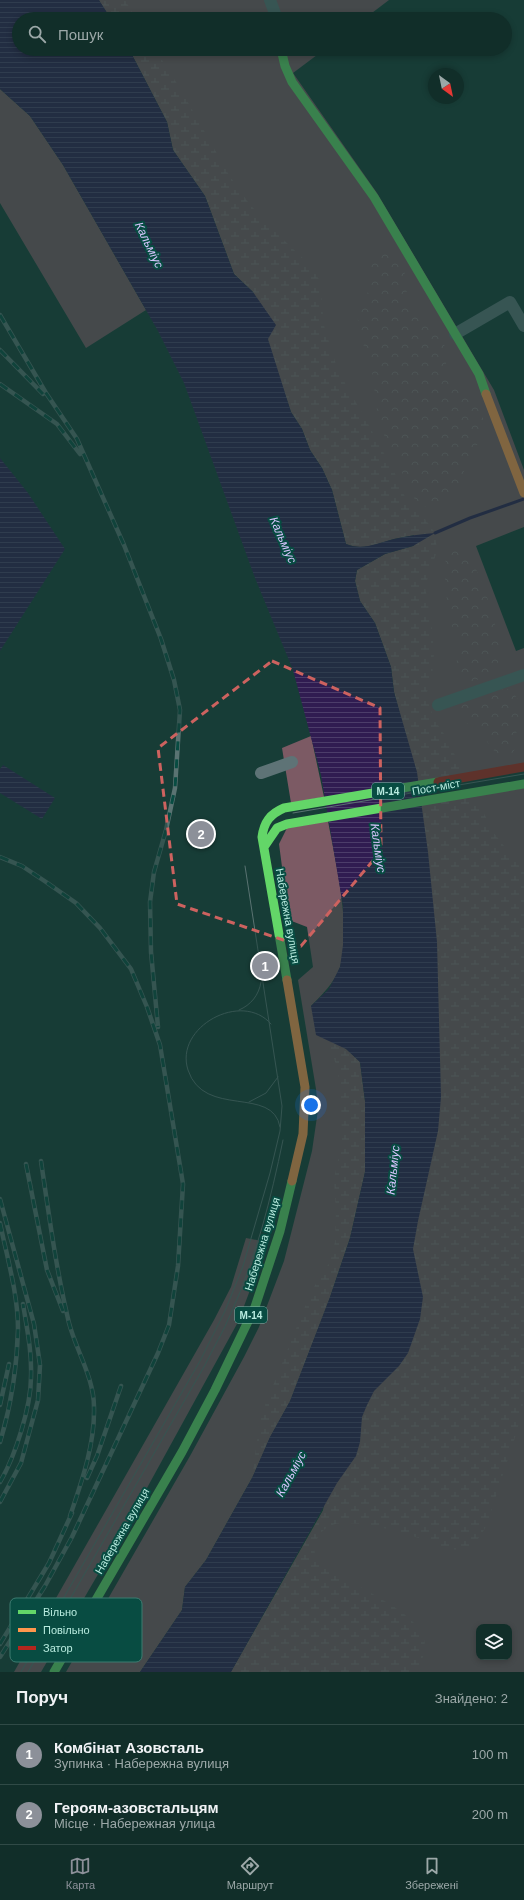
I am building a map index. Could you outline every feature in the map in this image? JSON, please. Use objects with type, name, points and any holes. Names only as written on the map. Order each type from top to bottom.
[{"type":"main road","points":[[283,56],[292,82],[374,197],[479,374],[524,492]]},
{"type":"main road","name":"Пост-міст","points":[[264,847],[262,825],[268,818],[281,809],[485,774],[522,766]]},
{"type":"main road","name":"Пост-міст","points":[[264,847],[277,828],[294,823],[524,784]]},
{"type":"main road","name":"Набережна вулиця","points":[[97,1598],[182,1452],[215,1390],[255,1307],[280,1231],[303,1134],[306,1095],[301,1056],[264,847]]},
{"type":"main road","name":"Набережна вулиця","points":[[54,1672],[60,1662]]},
{"type":"street","points":[[270,0],[274,12]]},
{"type":"street","points":[[455,334],[510,302],[524,326]]},
{"type":"street","points":[[438,705],[524,675]]},
{"type":"street","points":[[261,773],[292,762]]},
{"type":"highlighted area","points":[[272,661],[380,708],[381,851],[301,946],[177,904],[158,748]]},
{"type":"green space","points":[[99,0],[389,0],[373,12],[107,12]]},
{"type":"green space","points":[[99,0],[125,0],[132,12],[107,12]]},
{"type":"green space","points":[[133,56],[316,56],[293,73],[377,193],[494,390],[524,470],[524,527],[476,546],[516,651],[524,648],[524,764],[418,782],[414,535]]},
{"type":"green space","points":[[133,56],[159,56],[181,90],[229,175],[248,202],[267,224],[310,265],[320,281],[324,326],[338,371],[395,474],[405,497],[413,509],[425,519],[435,533],[437,551],[425,586],[432,629],[434,654],[432,676],[427,692],[428,702],[434,719],[446,737],[464,774],[418,782],[394,692],[391,667],[375,623],[360,601],[355,581],[357,570],[385,554],[413,546],[434,533],[394,539],[364,547],[346,544],[332,490],[322,468],[310,450],[302,429],[291,412],[253,292],[234,274],[205,196],[173,150],[167,122]]},
{"type":"green space","points":[[0,89],[30,116],[63,165],[146,310],[86,348],[0,203]]},
{"type":"green space","points":[[388,252],[396,256],[401,261],[404,268],[408,300],[411,307],[416,313],[434,324],[441,332],[449,373],[470,395],[483,416],[484,425],[482,434],[464,471],[456,492],[449,500],[438,506],[428,507],[421,504],[415,499],[405,482],[396,456],[383,433],[380,424],[371,367],[361,339],[358,317],[361,306],[368,292],[370,267],[375,257]]},
{"type":"green space","points":[[455,548],[461,549],[465,552],[472,561],[478,573],[490,605],[500,651],[499,660],[494,669],[485,676],[465,683],[457,678],[454,673],[454,668],[460,653],[460,647],[452,627],[445,583],[446,557]]},
{"type":"green space","points":[[507,689],[516,696],[519,710],[514,751],[507,756],[498,754],[482,735],[466,722],[458,712],[460,707],[465,702],[479,700],[500,690]]},
{"type":"green space","points":[[311,736],[324,797],[291,803],[282,748]]},
{"type":"green space","points":[[524,788],[524,1672],[231,1672],[323,1511],[421,805]]},
{"type":"green space","points":[[475,796],[494,833],[524,872],[524,1401],[517,1431],[487,1524],[473,1544],[454,1550],[440,1547],[422,1539],[392,1530],[351,1523],[331,1525],[321,1533],[315,1543],[314,1550],[319,1559],[330,1569],[398,1609],[412,1621],[421,1632],[425,1642],[425,1647],[417,1672],[231,1672],[346,1470],[361,1429],[362,1417],[374,1391],[399,1366],[420,1281],[415,1265],[413,1249],[438,1131],[441,1097],[437,942],[421,805]]},
{"type":"green space","points":[[328,821],[341,895],[344,934],[343,952],[340,967],[335,978],[324,993],[311,1006],[346,1049],[360,1062],[330,1297],[290,1401],[270,1437],[252,1478],[206,1560],[185,1587],[182,1610],[140,1672],[66,1672],[72,1662],[142,1662],[142,1598],[108,1598],[190,1456],[244,1357],[259,1327],[284,1261],[312,1151],[318,1110],[316,1089],[298,980],[313,967],[307,927],[289,920],[279,844],[287,828]]},
{"type":"green space","points":[[329,1043],[346,1049],[360,1062],[365,1101],[365,1172],[350,1238],[330,1297],[290,1401],[270,1437],[252,1478],[260,1418],[304,1309],[317,1281],[330,1262],[335,1242],[336,1212],[334,1179],[342,1141],[341,1101],[338,1071]]},
{"type":"green space","points":[[246,1238],[267,1242],[238,1322],[125,1528],[84,1598],[56,1598],[214,1320],[231,1287]]},
{"type":"green space","points":[[20,1662],[47,1662],[41,1672],[14,1672]]},
{"type":"water","name":"Кальміус","points":[[0,0],[99,0],[107,12],[12,12],[12,56],[133,56],[167,122],[173,150],[205,196],[234,274],[253,292],[276,325],[268,339],[291,412],[302,429],[310,450],[322,468],[332,490],[346,544],[364,547],[404,537],[435,533],[413,546],[385,554],[357,570],[355,581],[360,601],[375,623],[391,667],[394,692],[417,772],[428,852],[437,942],[441,1097],[438,1131],[413,1249],[423,1297],[420,1319],[408,1353],[399,1366],[374,1391],[367,1405],[362,1417],[360,1442],[356,1456],[337,1483],[231,1672],[140,1672],[182,1610],[185,1587],[206,1560],[252,1478],[270,1437],[290,1401],[330,1297],[350,1238],[365,1172],[365,1101],[360,1062],[346,1049],[316,1035],[311,1006],[329,989],[340,967],[343,945],[343,906],[321,775],[293,670],[255,578],[184,383],[158,331],[63,165],[30,116],[0,89]]},
{"type":"water","points":[[0,458],[28,493],[65,549],[0,651]]},
{"type":"water","points":[[3,765],[55,798],[42,819],[0,793],[0,769]]},
{"type":"waterway","points":[[435,533],[470,518],[524,499]]},
{"type":"tram line","points":[[293,813],[524,774]]},
{"type":"tram line","points":[[64,1598],[200,1361],[225,1311],[243,1266],[270,1173],[280,1131],[282,1106],[245,866]]},
{"type":"tram line","points":[[239,1010],[254,999],[261,982]]},
{"type":"tram line","points":[[271,1024],[259,1014],[244,1011],[228,1012],[213,1018],[200,1028],[191,1040],[186,1054],[188,1070],[196,1085],[208,1094],[265,1107],[275,1115],[280,1127]]},
{"type":"tram line","points":[[249,1102],[266,1093],[278,1077]]},
{"type":"tram line","points":[[71,1598],[205,1365],[225,1326],[248,1271],[262,1228],[283,1140]]},
{"type":"tram line","points":[[21,1672],[27,1662]]},
{"type":"tram line","points":[[28,1672],[34,1662]]},
{"type":"railway","points":[[0,315],[46,393],[77,439],[124,545],[161,639],[174,680],[180,710],[175,788],[166,830],[154,872],[150,902],[151,952],[158,1027]]},
{"type":"railway","points":[[0,350],[43,394]]},
{"type":"railway","points":[[0,384],[57,424],[80,454]]},
{"type":"railway","points":[[0,857],[22,866],[76,903],[100,928],[131,969],[147,1007],[160,1045],[183,1184],[178,1266],[169,1325],[158,1353],[72,1537],[37,1598]]},
{"type":"railway","points":[[41,1161],[64,1303],[72,1333],[91,1385],[94,1407],[94,1421],[90,1449],[70,1516]]},
{"type":"railway","points":[[26,1164],[47,1270],[63,1311]]},
{"type":"railway","points":[[0,1199],[34,1324],[40,1365],[38,1400],[21,1463],[0,1502]]},
{"type":"railway","points":[[0,1223],[9,1262],[18,1316],[13,1386],[0,1442]]},
{"type":"railway","points":[[0,1482],[6,1472],[21,1431],[30,1389],[30,1350],[23,1304]]},
{"type":"railway","points":[[0,1405],[9,1364]]},
{"type":"railway","points":[[87,1478],[97,1456],[121,1386]]},
{"type":"railway","points":[[28,1598],[49,1563],[72,1513]]},
{"type":"railway","points":[[0,1644],[10,1627]]},
{"type":"railway","points":[[0,1657],[10,1641]]},
{"type":"traffic: fast","points":[[283,56],[292,82],[374,197],[479,374],[486,394]]},
{"type":"traffic: fast","points":[[287,980],[262,837],[264,827],[268,819],[284,808],[438,782]]},
{"type":"traffic: fast","points":[[264,847],[277,828],[287,824],[524,784]]},
{"type":"traffic: fast","points":[[97,1598],[182,1452],[215,1390],[255,1307],[280,1231],[292,1181]]},
{"type":"traffic: fast","points":[[54,1672],[60,1662]]},
{"type":"traffic: slow","points":[[486,394],[524,493]]},
{"type":"traffic: slow","points":[[287,980],[305,1087],[303,1134],[292,1181]]},
{"type":"traffic: jam","points":[[438,782],[524,767]]},
{"type":"place","name":"Героям-азовстальцям","points":[[201,834]]},
{"type":"place","name":"Комбінат Азовсталь","points":[[265,966]]}]
